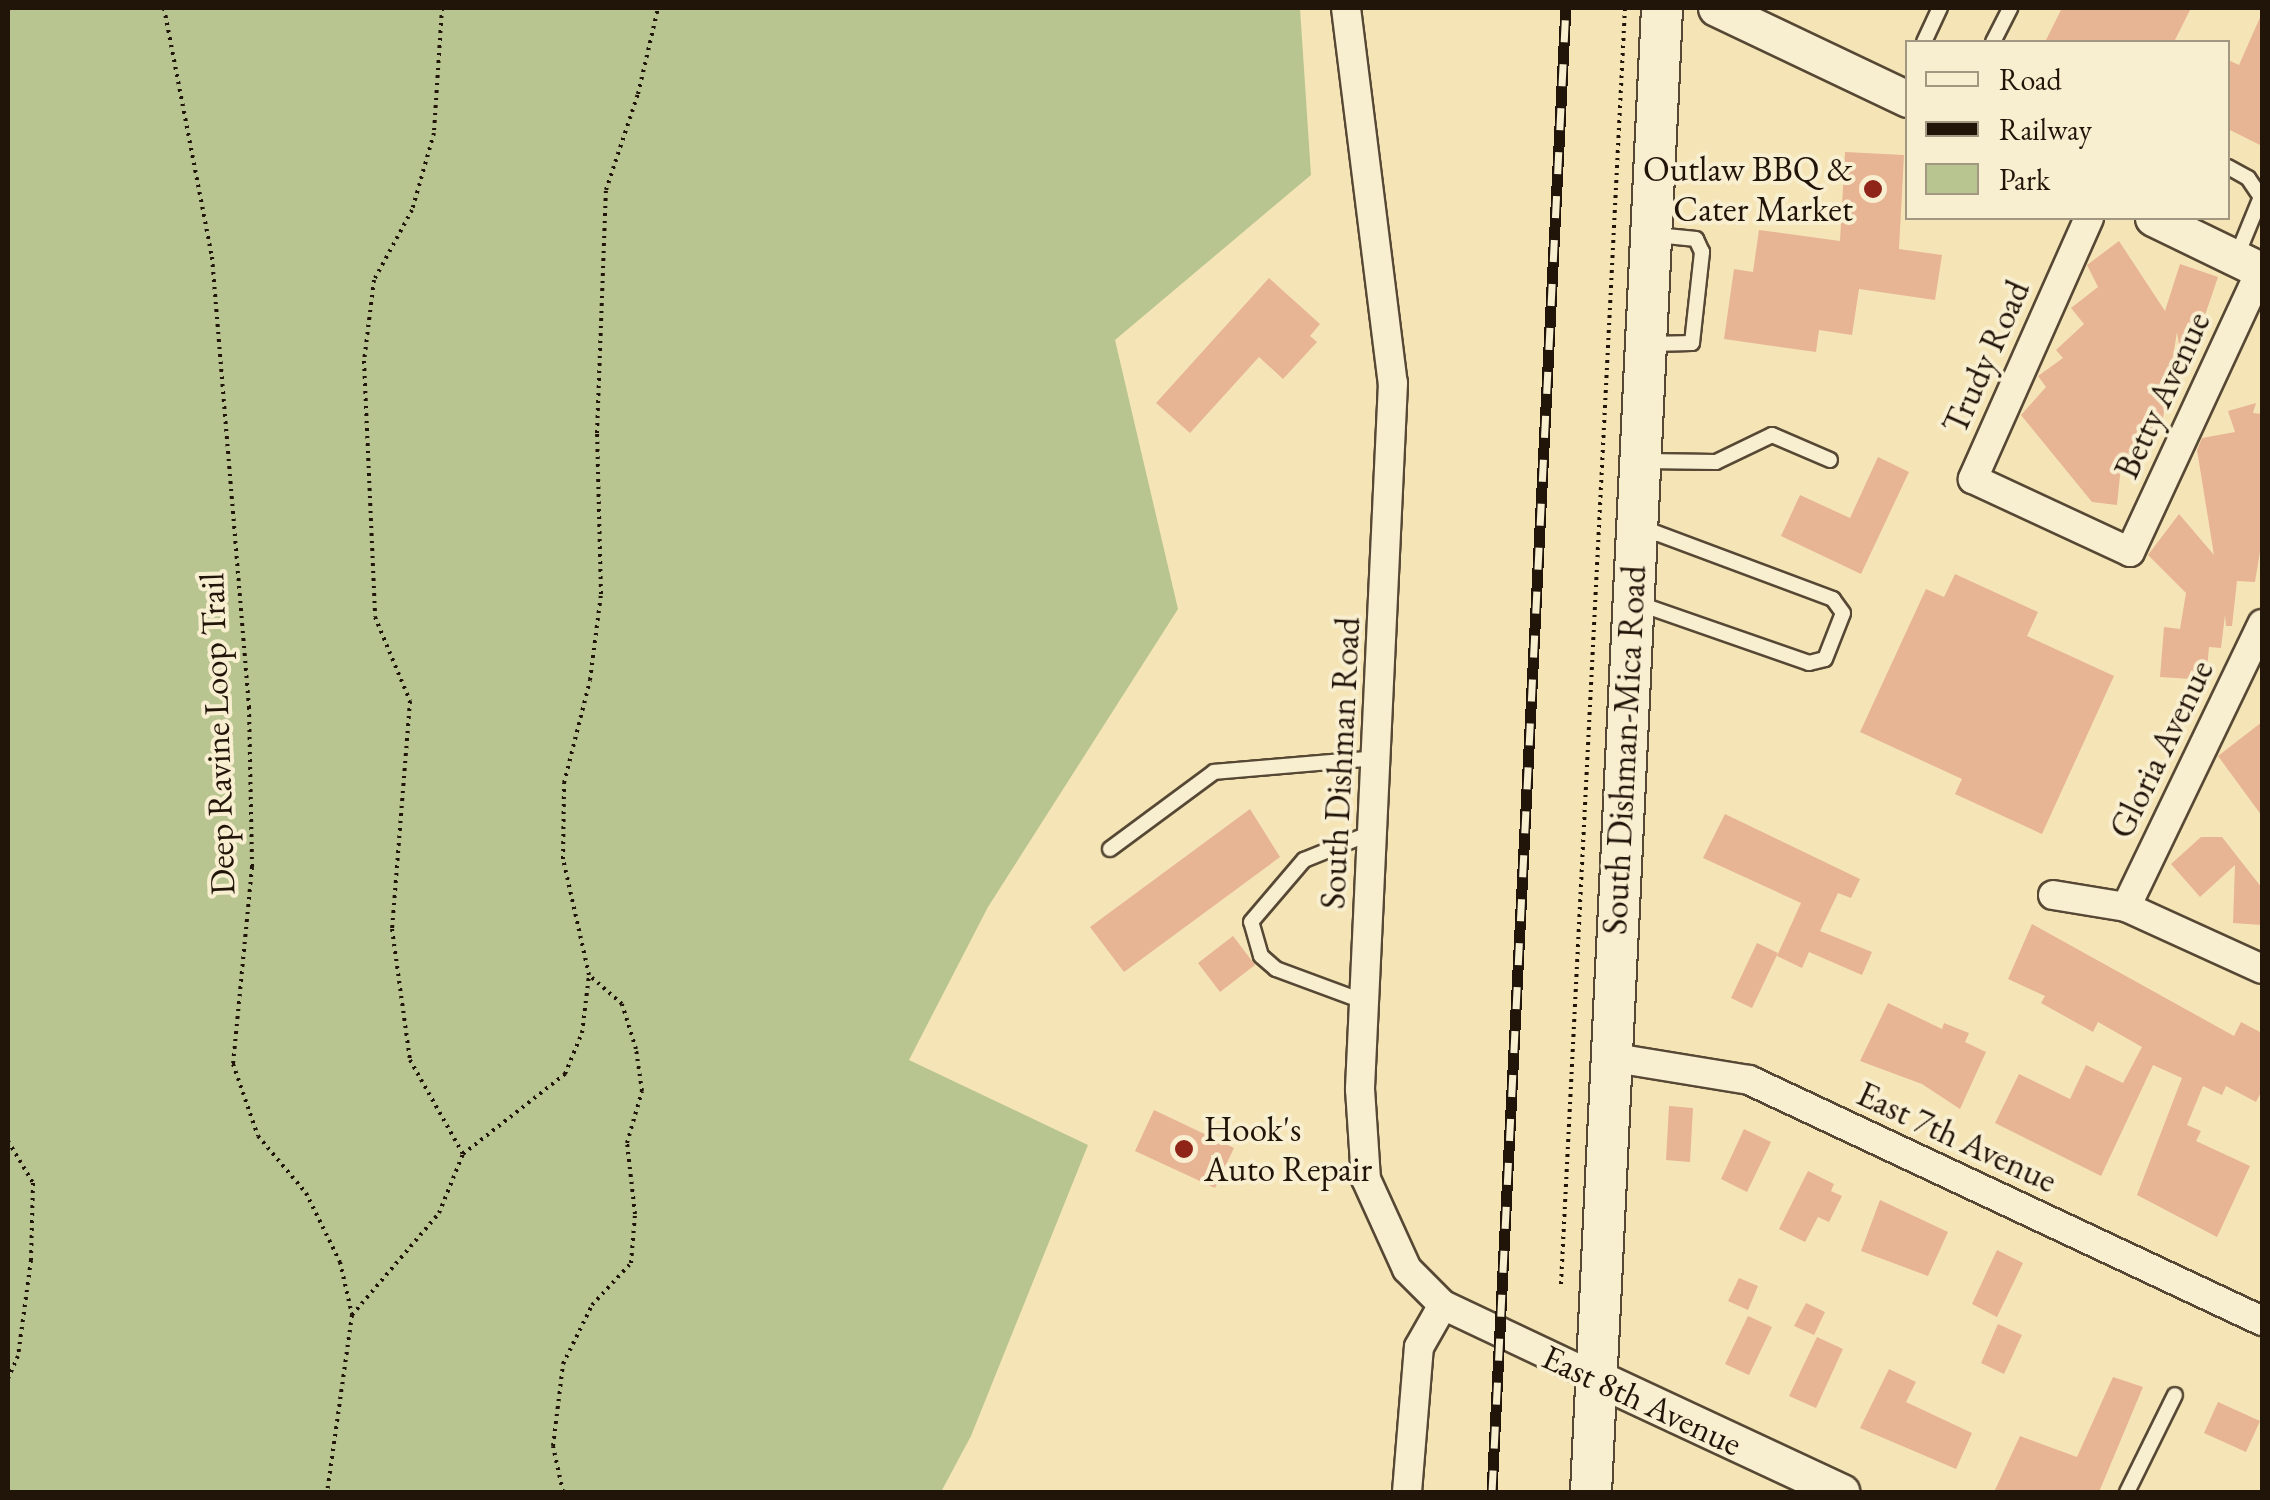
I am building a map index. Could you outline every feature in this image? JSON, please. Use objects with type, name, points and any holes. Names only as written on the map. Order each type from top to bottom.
[{"type":"main road","name":"South Dishman-Mica Road","points":[[1590,1492],[1662,8]]},
{"type":"street","name":"South Dishman Road","points":[[1346,8],[1392,384],[1360,1122],[1366,1179],[1407,1269],[1444,1305]]},
{"type":"street","points":[[1716,8],[1904,90]]},
{"type":"street","name":"Trudy Road","points":[[2087,220],[1973,479],[2130,552]]},
{"type":"street","points":[[2157,220],[2253,266]]},
{"type":"street","name":"Betty Avenue","points":[[2130,552],[2253,266]]},
{"type":"street","name":"Gloria Avenue","points":[[2126,907],[2262,624]]},
{"type":"street","points":[[2053,895],[2126,907],[2262,968]]},
{"type":"street","name":"East 7th Avenue","points":[[1609,1057],[1749,1080],[2262,1321]]},
{"type":"street","points":[[1406,1492],[1419,1347],[1444,1305]]},
{"type":"street","name":"East 8th Avenue","points":[[1444,1305],[1842,1492]]},
{"type":"lane","points":[[1925,40],[1940,8]]},
{"type":"lane","points":[[1994,40],[2010,8]]},
{"type":"lane","points":[[2230,168],[2248,178],[2260,196],[2253,266]]},
{"type":"lane","points":[[1639,461],[1716,462],[1772,435],[1830,460]]},
{"type":"lane","points":[[1632,602],[1809,663],[1825,659],[1844,613],[1833,599],[1636,525]]},
{"type":"lane","points":[[1110,849],[1214,772],[1378,758]]},
{"type":"lane","points":[[1365,1002],[1276,969],[1261,956],[1251,922],[1304,860],[1374,832]]},
{"type":"lane","points":[[2128,1492],[2174,1395]]},
{"type":"path","name":"Deep Ravine Loop Trail","points":[[164,8],[212,257],[248,707],[252,867],[233,1064],[258,1136],[306,1193],[340,1262],[352,1315],[327,1492]]},
{"type":"path","points":[[442,8],[434,133],[412,210],[374,280],[364,361],[374,617],[410,701],[392,930],[410,1060],[463,1154]]},
{"type":"path","points":[[352,1315],[440,1212],[463,1154],[565,1074],[582,1033],[589,976],[563,858],[564,782],[590,680],[601,594],[597,434],[606,190],[638,94],[658,8]]},
{"type":"path","points":[[1561,1284],[1625,8]]},
{"type":"path","points":[[563,1492],[552,1446],[563,1364],[592,1305],[631,1263],[635,1214],[627,1143],[642,1091],[622,1004],[589,976]]},
{"type":"path","points":[[8,1141],[33,1183],[31,1260],[18,1356],[8,1378]]},
{"type":"green space","points":[[8,8],[1300,8],[1311,175],[1115,340],[1178,609],[988,907],[909,1060],[1088,1145],[971,1436],[941,1492],[8,1492]]},
{"type":"building","points":[[2062,8],[2191,8],[2175,40],[2046,40]]},
{"type":"building","points":[[2262,13],[2262,146],[2230,130],[2230,61],[2239,65]]},
{"type":"building","points":[[1845,152],[1904,155],[1899,249],[1942,255],[1935,300],[1859,289],[1852,335],[1819,330],[1816,352],[1724,339],[1734,269],[1753,272],[1759,230],[1840,241]]},
{"type":"building","points":[[2119,241],[2165,311],[2180,264],[2218,277],[2201,327],[2192,326],[2187,364],[2182,364],[2177,332],[2161,430],[2144,429],[2142,474],[2121,466],[2117,505],[2092,502],[2021,415],[2046,387],[2038,376],[2063,358],[2056,350],[2084,324],[2071,308],[2098,287],[2087,265]]},
{"type":"building","points":[[1269,278],[1320,324],[1310,336],[1317,342],[1283,379],[1259,357],[1190,433],[1156,403]]},
{"type":"building","points":[[2256,403],[2253,413],[2262,414],[2262,539],[2255,582],[2237,581],[2232,626],[2226,626],[2225,615],[2221,648],[2209,647],[2206,680],[2160,677],[2164,627],[2180,629],[2186,593],[2148,555],[2179,514],[2214,555],[2197,450],[2202,438],[2235,432],[2228,411]]},
{"type":"building","points":[[1878,457],[1909,472],[1861,574],[1781,536],[1800,495],[1850,518]]},
{"type":"building","points":[[1955,574],[2038,612],[2027,636],[2114,676],[2042,834],[1955,794],[1962,779],[1860,732],[1926,589],[1944,597]]},
{"type":"building","points":[[2262,722],[2262,816],[2218,756]]},
{"type":"building","points":[[1250,809],[1280,857],[1124,972],[1090,927]]},
{"type":"building","points":[[1725,814],[1860,879],[1851,898],[1838,893],[1820,931],[1872,952],[1862,975],[1809,952],[1802,968],[1777,956],[1801,903],[1703,858]]},
{"type":"building","points":[[2201,837],[2222,837],[2262,888],[2262,925],[2233,923],[2235,865],[2200,897],[2171,864]]},
{"type":"building","points":[[2032,924],[2234,1036],[2241,1022],[2262,1033],[2262,1090],[2256,1102],[2226,1086],[2222,1095],[2203,1086],[2187,1125],[2201,1131],[2196,1141],[2250,1166],[2217,1237],[2137,1195],[2182,1078],[2153,1065],[2101,1176],[1995,1123],[2019,1074],[2070,1099],[2086,1065],[2123,1083],[2142,1047],[2098,1022],[2093,1032],[2041,1003],[2045,996],[2008,979]]},
{"type":"building","points":[[1233,936],[1255,965],[1220,992],[1198,963]]},
{"type":"building","points":[[1757,943],[1778,953],[1752,1008],[1731,998]]},
{"type":"building","points":[[1888,1003],[1942,1029],[1944,1023],[1969,1033],[1965,1042],[1986,1052],[1960,1109],[1922,1084],[1860,1061]]},
{"type":"building","points":[[1669,1106],[1693,1108],[1690,1162],[1666,1160]]},
{"type":"building","name":"Hook's Auto Repair","points":[[1154,1110],[1234,1148],[1215,1188],[1135,1151]]},
{"type":"building","points":[[1744,1129],[1771,1142],[1747,1192],[1721,1179]]},
{"type":"building","points":[[1808,1171],[1834,1184],[1831,1191],[1842,1196],[1829,1222],[1818,1217],[1805,1242],[1779,1229]]},
{"type":"building","points":[[1880,1200],[1948,1232],[1928,1276],[1861,1251]]},
{"type":"building","points":[[1997,1250],[2023,1263],[1997,1317],[1972,1304]]},
{"type":"building","points":[[1739,1278],[1758,1286],[1748,1310],[1728,1301]]},
{"type":"building","points":[[1806,1303],[1825,1312],[1814,1335],[1794,1326]]},
{"type":"building","points":[[1748,1316],[1772,1327],[1749,1375],[1725,1364]]},
{"type":"building","points":[[1998,1324],[2022,1335],[2004,1374],[1981,1363]]},
{"type":"building","points":[[1817,1337],[1843,1349],[1816,1408],[1789,1396]]},
{"type":"building","points":[[1889,1369],[1916,1382],[1906,1402],[1972,1433],[1956,1469],[1860,1428]]},
{"type":"building","points":[[2113,1377],[2143,1387],[2099,1492],[1994,1492],[2020,1436],[2077,1457]]},
{"type":"building","points":[[2218,1402],[2260,1421],[2246,1452],[2204,1433]]},
{"type":"railway","points":[[1492,1492],[1566,8]]},
{"type":"place","name":"Outlaw BBQ & Cater Market","points":[[1873,189]]},
{"type":"place","name":"Hook's Auto Repair","points":[[1184,1149]]}]
